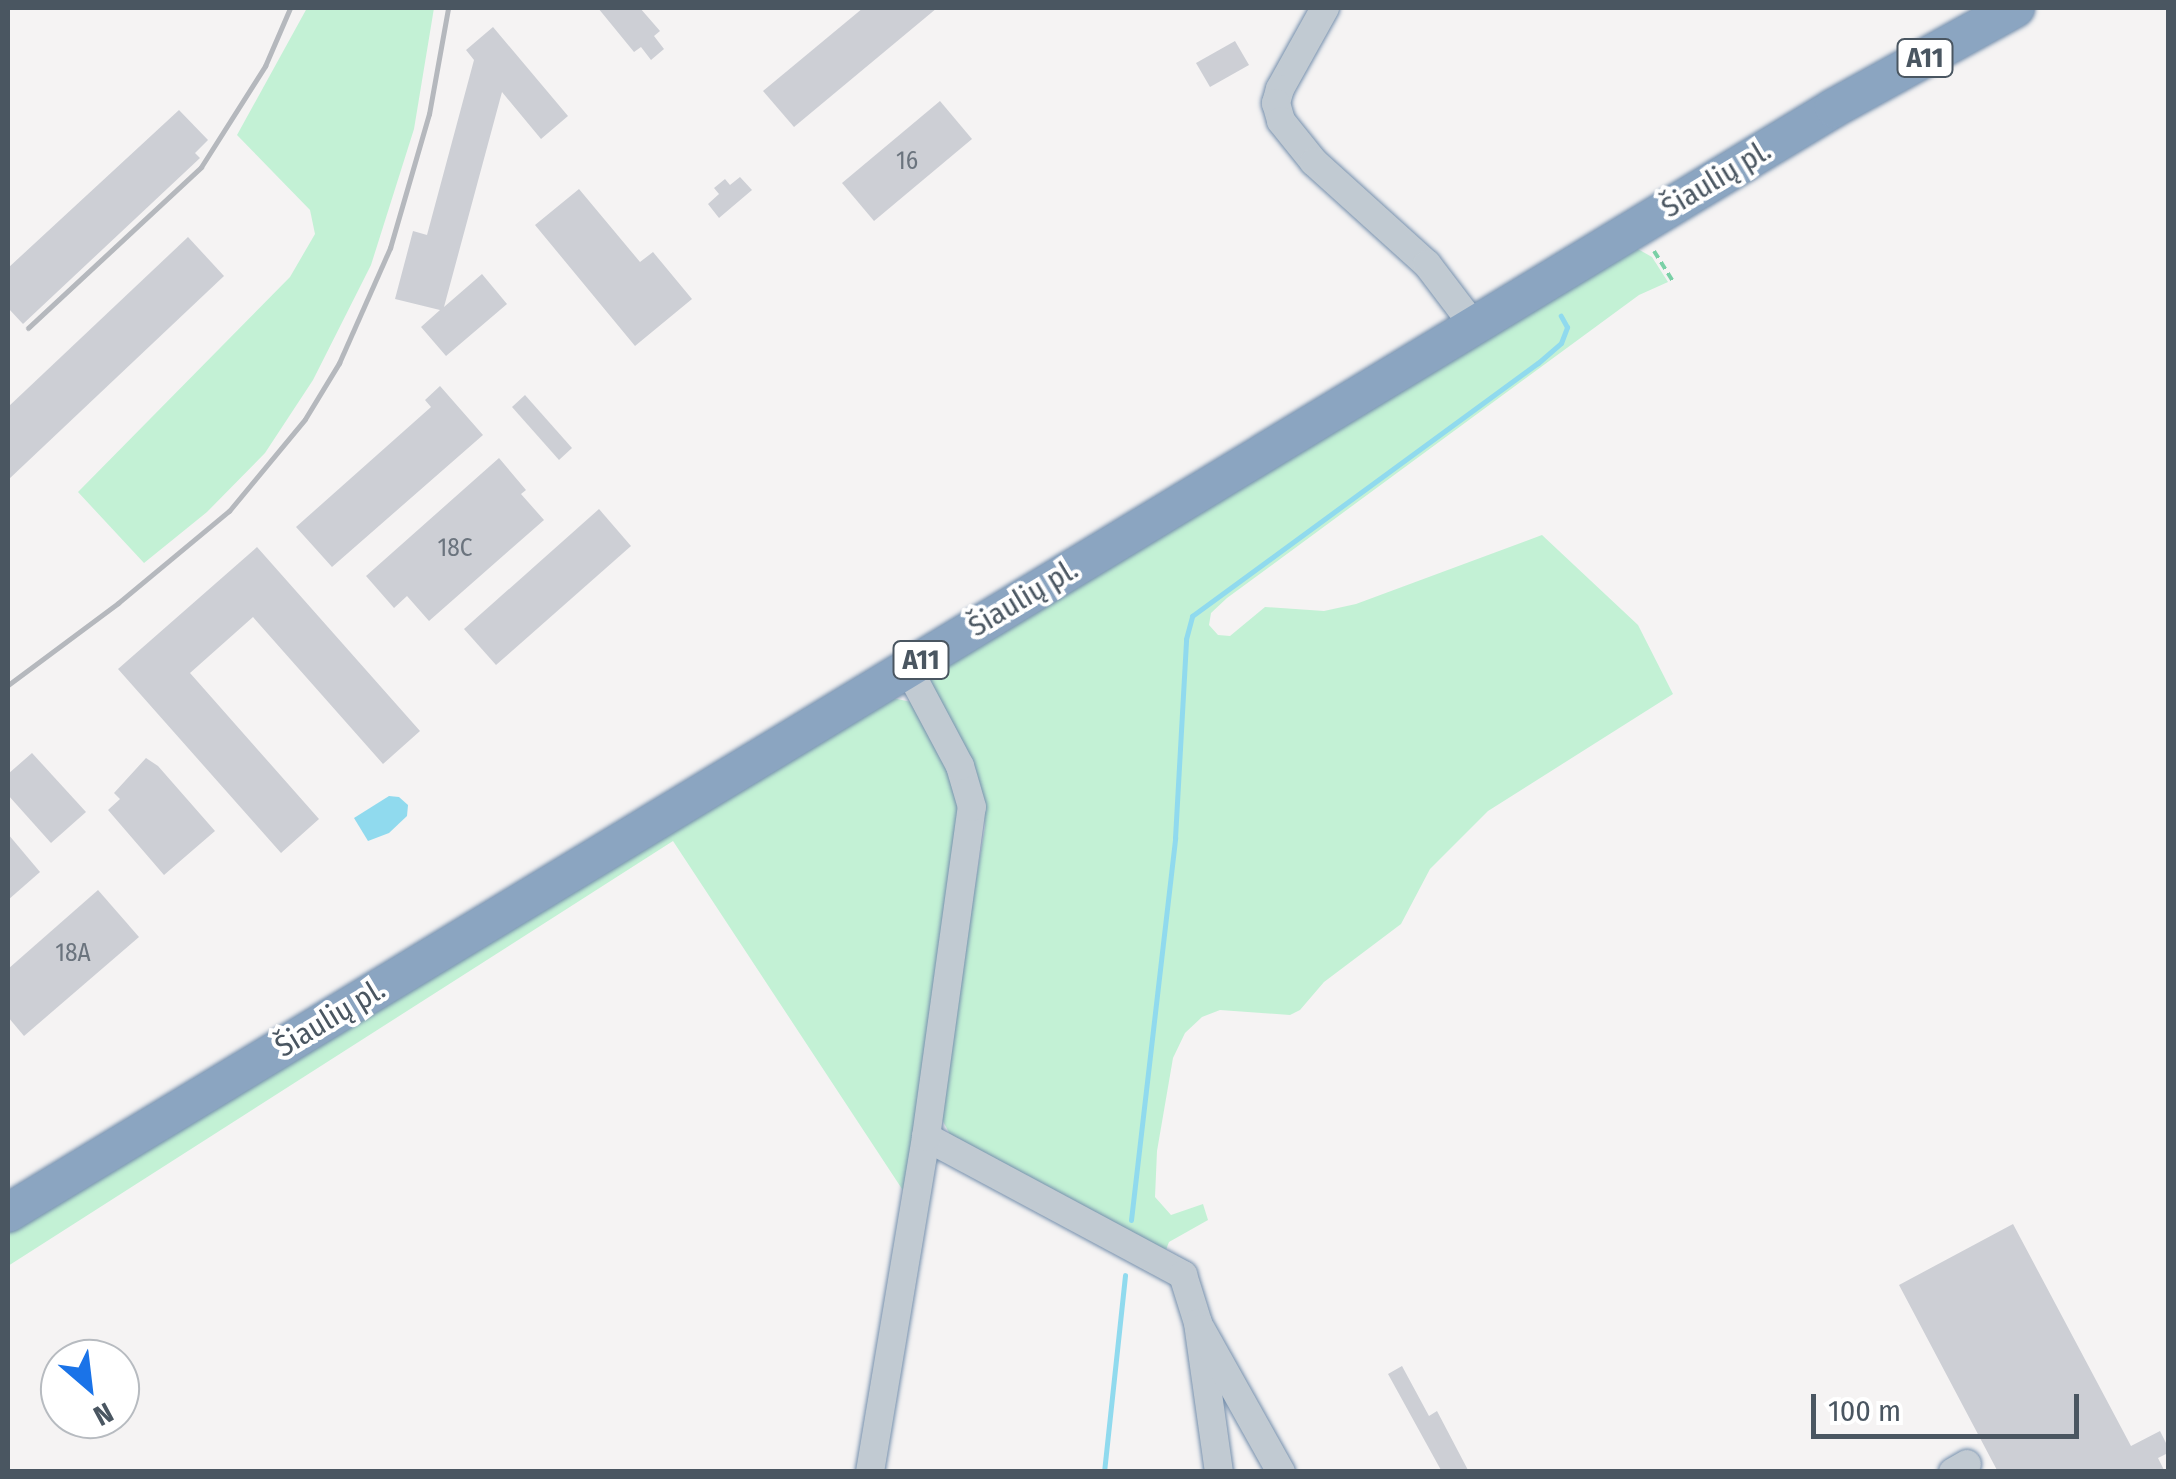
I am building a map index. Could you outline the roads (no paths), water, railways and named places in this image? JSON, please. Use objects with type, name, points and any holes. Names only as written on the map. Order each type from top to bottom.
[{"type":"highway","name":"Šiaulių pl.","points":[[1834,108],[1982,8]]},
{"type":"highway","name":"Šiaulių pl.","points":[[8,1212],[1834,108],[2015,8]]},
{"type":"street","points":[[1325,8],[1280,89],[1276,103],[1282,121],[1314,162],[1427,264],[1474,326]]},
{"type":"street","points":[[870,1472],[926,1138],[972,807],[960,766],[908,668]]},
{"type":"street","points":[[926,1138],[1183,1275],[1198,1324],[1219,1472]]},
{"type":"street","points":[[1198,1324],[1281,1472]]},
{"type":"water","points":[[389,796],[399,797],[408,805],[407,816],[389,833],[368,841],[354,818]]},
{"type":"waterway","points":[[1131,1220],[1175,838],[1186,639],[1192,616],[1538,363],[1561,343],[1567,327],[1561,316]]},
{"type":"waterway","points":[[1104,1472],[1125,1275]]},
{"type":"railway","points":[[28,328],[201,167],[265,66],[290,8]]},
{"type":"railway","points":[[8,685],[118,603],[229,511],[305,419],[339,363],[390,248],[429,114],[448,8]]}]
